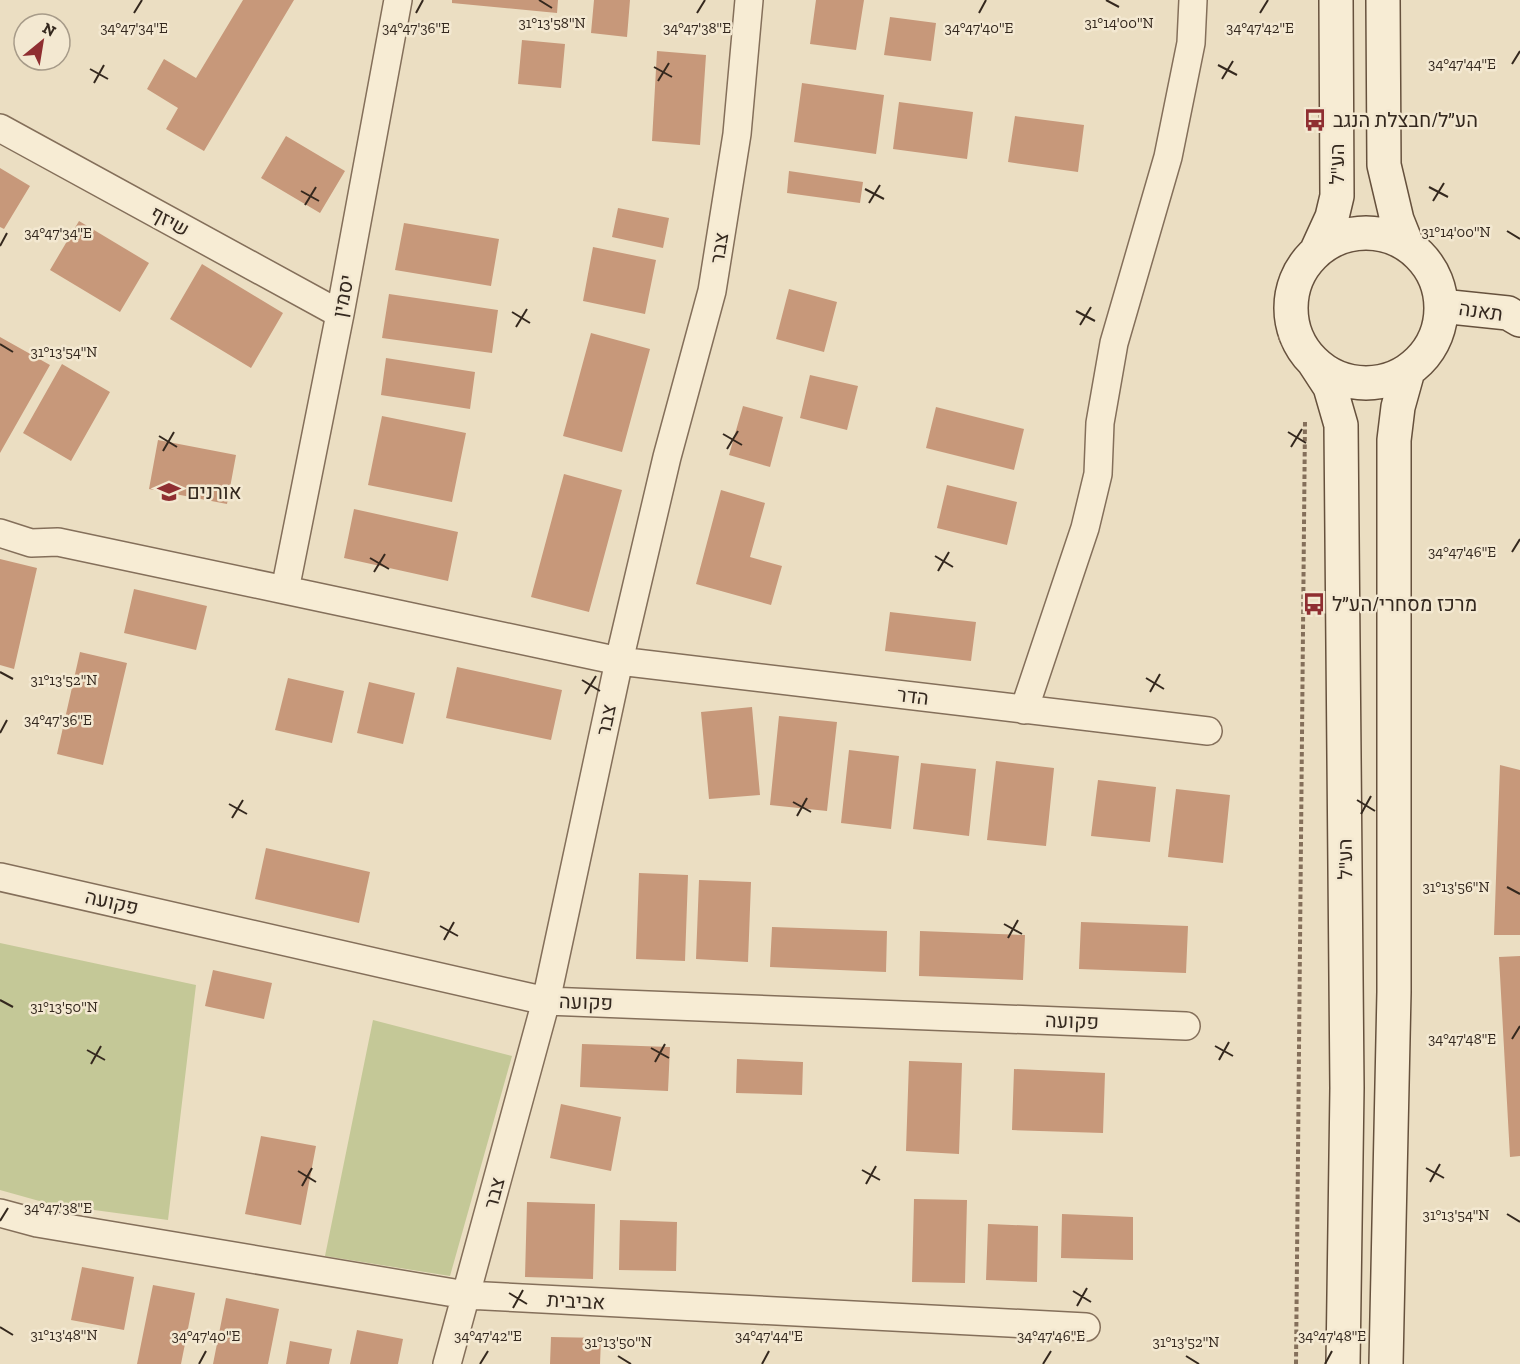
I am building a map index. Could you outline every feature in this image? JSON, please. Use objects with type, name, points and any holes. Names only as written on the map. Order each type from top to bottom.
[{"type":"street","name":"יסמין","points":[[285,590],[340,314],[398,0]]},
{"type":"street","name":"צבר","points":[[447,1364],[546,1001],[619,661],[667,458],[712,291],[737,134],[749,0]]},
{"type":"street","points":[[1024,710],[1085,528],[1098,474],[1101,423],[1114,343],[1167,157],[1191,43],[1193,0]]},
{"type":"street","name":"הע\"ל","points":[[1305,255],[1332,217],[1337,196],[1336,0]]},
{"type":"street","points":[[1383,0],[1384,165],[1397,220],[1407,245]]},
{"type":"street","name":"שיזף","points":[[0,128],[340,314]]},
{"type":"street","points":[[1360,233],[1384,235],[1407,245],[1425,261],[1437,282],[1442,306],[1438,331],[1427,353],[1408,371],[1389,380],[1369,384],[1348,381],[1301,359],[1291,318],[1292,293],[1305,255],[1336,239],[1360,233]]},
{"type":"street","name":"תאנה","points":[[1442,306],[1508,313],[1520,320]]},
{"type":"street","name":"הע\"ל","points":[[1301,359],[1330,387],[1341,425],[1347,1088],[1343,1364]]},
{"type":"street","points":[[1386,1364],[1394,992],[1394,440],[1398,407],[1408,371]]},
{"type":"street","points":[[0,533],[31,543],[58,542],[619,661]]},
{"type":"street","name":"הדר","points":[[619,661],[1208,731]]},
{"type":"street","name":"פקועה","points":[[0,877],[546,1001],[1186,1026]]},
{"type":"street","name":"אביבית","points":[[0,1213],[37,1223],[466,1295],[1086,1327]]},
{"type":"path","points":[[1301,359],[1280,338],[1282,278],[1305,255]]},
{"type":"path","points":[[1296,1364],[1305,420]]},
{"type":"green space","points":[[0,943],[196,985],[168,1220],[50,1204],[0,1190]]},
{"type":"green space","points":[[373,1020],[512,1056],[450,1276],[325,1256]]},
{"type":"building","points":[[243,0],[294,0],[204,151],[166,129],[178,108],[147,89],[164,59],[196,78]]},
{"type":"building","points":[[452,0],[558,0],[557,13],[452,3]]},
{"type":"building","points":[[594,0],[630,0],[627,37],[591,33]]},
{"type":"building","points":[[816,0],[864,0],[856,50],[810,44]]},
{"type":"building","points":[[890,17],[936,23],[931,61],[884,55]]},
{"type":"building","points":[[522,40],[565,44],[561,88],[518,84]]},
{"type":"building","points":[[657,51],[706,55],[700,145],[652,141]]},
{"type":"building","points":[[802,83],[884,95],[876,154],[794,142]]},
{"type":"building","points":[[899,102],[973,112],[967,159],[893,149]]},
{"type":"building","points":[[1015,116],[1084,125],[1078,172],[1008,162]]},
{"type":"building","points":[[286,136],[345,171],[320,213],[261,178]]},
{"type":"building","points":[[0,168],[30,186],[4,229],[0,227]]},
{"type":"building","points":[[789,171],[863,182],[860,203],[787,193]]},
{"type":"building","points":[[618,208],[669,218],[663,248],[612,237]]},
{"type":"building","points":[[79,221],[149,263],[120,312],[50,270]]},
{"type":"building","points":[[404,223],[499,239],[491,286],[395,270]]},
{"type":"building","points":[[593,247],[656,260],[645,314],[583,301]]},
{"type":"building","points":[[202,264],[283,313],[251,368],[170,319]]},
{"type":"building","points":[[789,289],[837,302],[824,352],[776,339]]},
{"type":"building","points":[[389,294],[498,310],[492,353],[382,338]]},
{"type":"building","points":[[591,333],[650,349],[622,452],[563,436]]},
{"type":"building","points":[[0,337],[50,365],[0,453]]},
{"type":"building","points":[[386,358],[475,372],[470,409],[381,395]]},
{"type":"building","points":[[62,364],[110,392],[71,461],[23,433]]},
{"type":"building","points":[[810,375],[858,386],[847,430],[800,418]]},
{"type":"building","points":[[743,406],[783,417],[770,467],[729,455]]},
{"type":"building","points":[[936,407],[1024,429],[1014,470],[926,448]]},
{"type":"building","points":[[382,416],[466,433],[452,502],[368,485]]},
{"type":"building","points":[[158,440],[236,455],[227,504],[149,489]]},
{"type":"building","points":[[564,474],[622,490],[589,612],[531,597]]},
{"type":"building","points":[[947,485],[1017,502],[1007,545],[937,528]]},
{"type":"building","points":[[721,490],[765,503],[750,557],[782,566],[771,605],[696,584]]},
{"type":"building","points":[[354,509],[458,532],[448,581],[344,558]]},
{"type":"building","points":[[0,559],[37,568],[14,669],[0,665]]},
{"type":"building","points":[[134,589],[207,606],[196,650],[124,633]]},
{"type":"building","points":[[890,612],[976,622],[971,661],[885,651]]},
{"type":"building","points":[[80,652],[127,663],[103,765],[57,754]]},
{"type":"building","points":[[457,667],[562,690],[551,740],[446,718]]},
{"type":"building","points":[[288,678],[344,691],[332,743],[275,730]]},
{"type":"building","points":[[369,682],[415,693],[403,744],[357,733]]},
{"type":"building","points":[[752,707],[760,795],[709,799],[701,712]]},
{"type":"building","points":[[779,716],[837,722],[827,811],[770,805]]},
{"type":"building","points":[[849,750],[899,756],[891,829],[841,823]]},
{"type":"building","points":[[996,761],[1054,768],[1046,846],[987,840]]},
{"type":"building","points":[[921,763],[976,769],[969,836],[913,829]]},
{"type":"building","points":[[1500,765],[1520,770],[1520,935],[1494,935]]},
{"type":"building","points":[[1098,780],[1156,787],[1150,842],[1091,836]]},
{"type":"building","points":[[1176,789],[1230,795],[1223,863],[1168,857]]},
{"type":"building","points":[[266,848],[370,872],[359,923],[255,899]]},
{"type":"building","points":[[639,873],[688,875],[685,961],[636,959]]},
{"type":"building","points":[[699,880],[751,882],[748,962],[696,959]]},
{"type":"building","points":[[1081,922],[1188,926],[1186,973],[1079,969]]},
{"type":"building","points":[[772,927],[887,931],[886,972],[770,967]]},
{"type":"building","points":[[920,931],[1025,935],[1023,980],[919,976]]},
{"type":"building","points":[[1520,956],[1520,1156],[1510,1157],[1499,957]]},
{"type":"building","points":[[213,970],[272,983],[264,1019],[205,1006]]},
{"type":"building","points":[[582,1044],[670,1047],[668,1091],[580,1087]]},
{"type":"building","points":[[737,1059],[803,1062],[802,1095],[736,1093]]},
{"type":"building","points":[[909,1061],[962,1063],[959,1154],[906,1151]]},
{"type":"building","points":[[1014,1069],[1105,1073],[1103,1133],[1012,1130]]},
{"type":"building","points":[[561,1104],[621,1117],[611,1171],[550,1158]]},
{"type":"building","points":[[261,1136],[316,1146],[301,1225],[245,1214]]},
{"type":"building","points":[[914,1199],[967,1200],[965,1283],[912,1282]]},
{"type":"building","points":[[527,1202],[595,1204],[593,1279],[525,1277]]},
{"type":"building","points":[[1062,1214],[1133,1217],[1133,1260],[1061,1258]]},
{"type":"building","points":[[620,1220],[677,1222],[676,1271],[619,1270]]},
{"type":"building","points":[[988,1224],[1038,1226],[1037,1282],[986,1280]]},
{"type":"building","points":[[82,1267],[134,1277],[124,1330],[71,1320]]},
{"type":"building","points":[[153,1285],[195,1293],[181,1364],[137,1364]]},
{"type":"building","points":[[226,1298],[279,1309],[268,1364],[213,1364]]},
{"type":"building","points":[[357,1330],[403,1339],[398,1364],[350,1364]]},
{"type":"building","points":[[551,1337],[601,1338],[600,1364],[550,1364]]},
{"type":"building","points":[[290,1341],[332,1349],[329,1364],[286,1364]]},
{"type":"place","name":"הע״ל/חבצלת הנגב","points":[[1315,120]]},
{"type":"place","name":"אורנים","points":[[169,492]]},
{"type":"place","name":"מרכז מסחרי/הע״ל","points":[[1314,604]]}]
